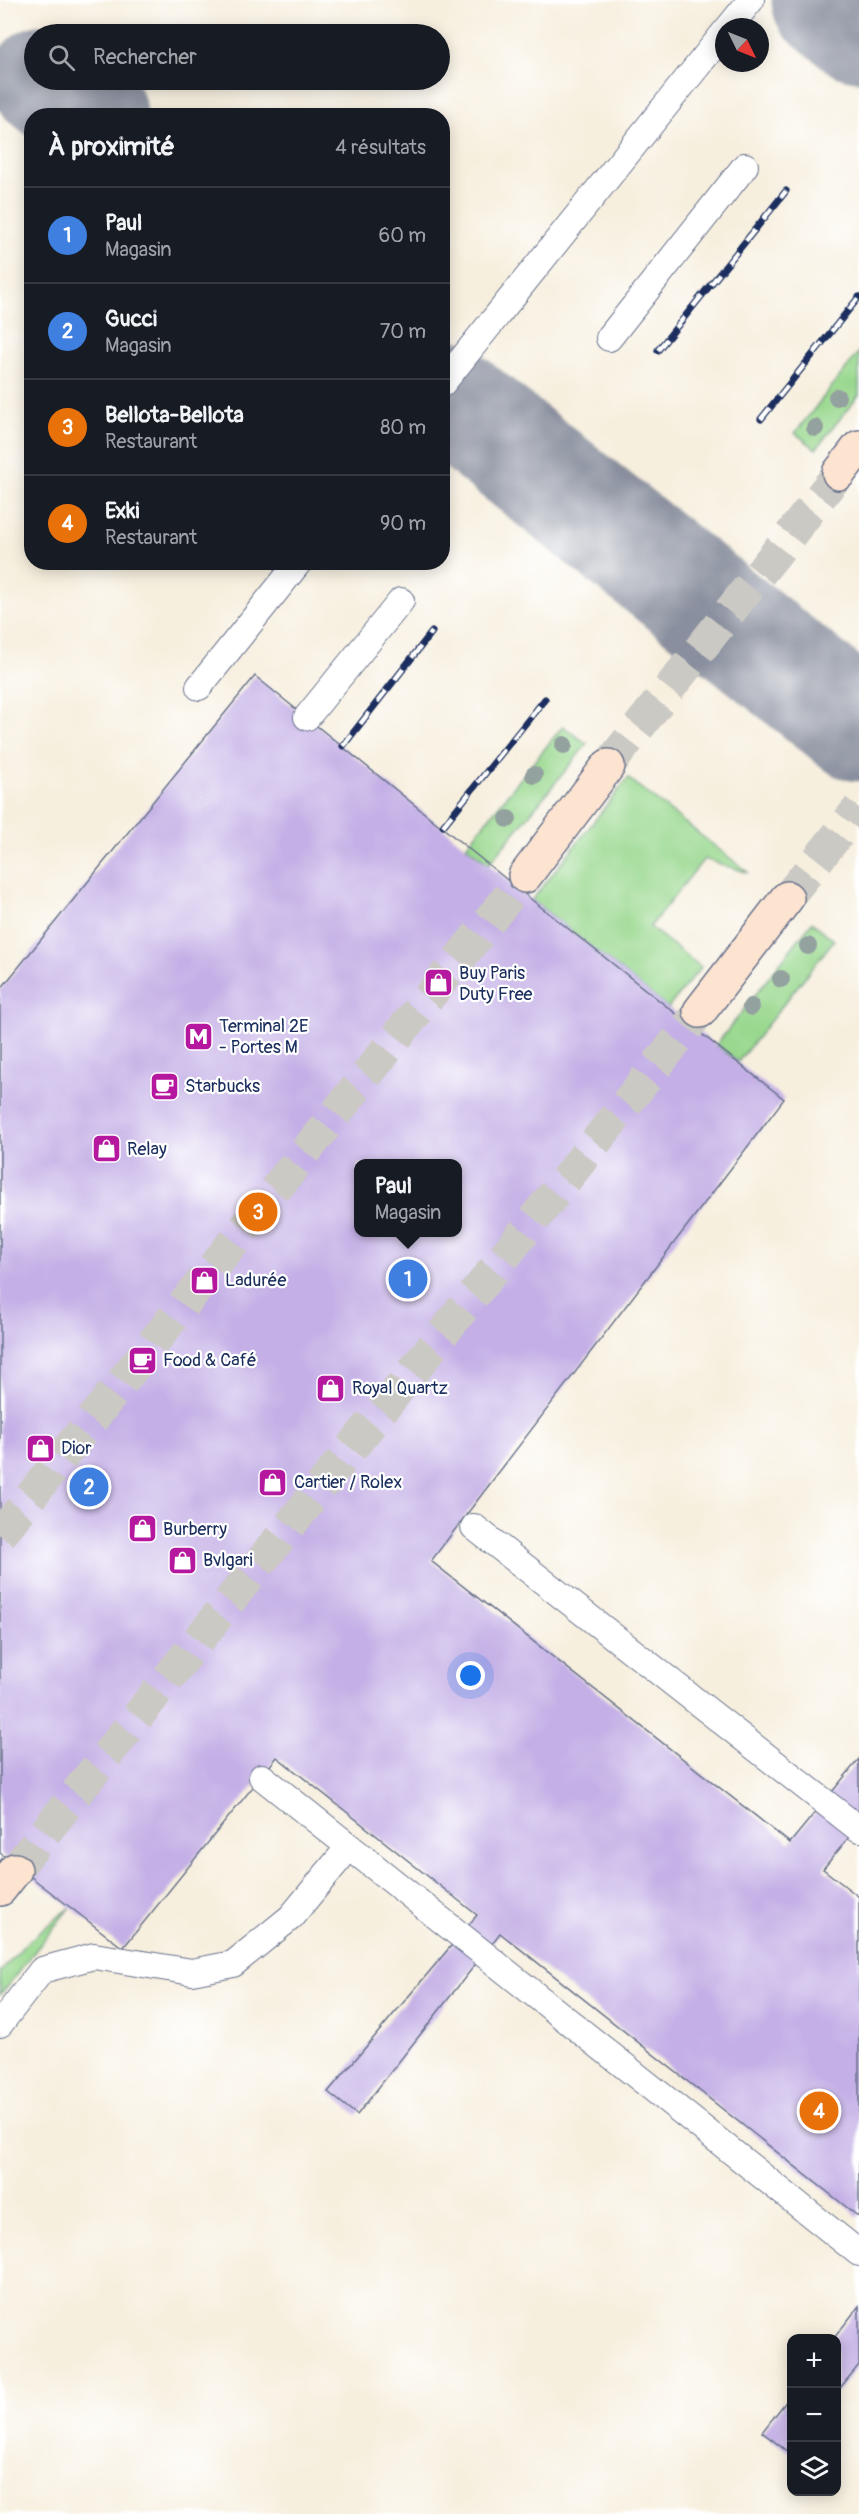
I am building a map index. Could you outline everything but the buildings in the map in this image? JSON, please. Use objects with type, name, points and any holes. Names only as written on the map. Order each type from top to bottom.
[{"type":"main road","points":[[839,473],[859,447]]},
{"type":"main road","points":[[525,876],[608,766]]},
{"type":"main road","points":[[700,1011],[787,898]]},
{"type":"lane","points":[[736,18],[751,0]]},
{"type":"lane","points":[[450,374],[715,44]]},
{"type":"lane","points":[[609,338],[745,166]]},
{"type":"lane","points":[[199,687],[293,570]]},
{"type":"lane","points":[[307,717],[401,601]]},
{"type":"lane","points":[[474,1527],[859,1829]]},
{"type":"lane","points":[[262,1777],[859,2253]]},
{"type":"lane","points":[[0,2024],[42,1970],[94,1956],[192,1972],[233,1964],[291,1917],[349,1847]]},
{"type":"green space","points":[[859,352],[859,395],[816,449],[795,433]]},
{"type":"green space","points":[[563,726],[587,744],[489,864],[466,846]]},
{"type":"green space","points":[[628,778],[749,873],[704,859],[650,927],[701,967],[668,1008],[532,900]]},
{"type":"green space","points":[[812,922],[834,940],[738,1062],[716,1045]]},
{"type":"green space","points":[[70,1907],[0,1995],[0,1973],[24,1945]]},
{"type":"taxiway","points":[[827,0],[859,26]]},
{"type":"taxiway","points":[[59,90],[82,108]]},
{"type":"taxiway","points":[[450,400],[859,726]]},
{"type":"tunnel","points":[[608,766],[839,473]]},
{"type":"tunnel","points":[[787,898],[859,808]]},
{"type":"tunnel","points":[[0,1535],[525,876]]},
{"type":"tunnel","points":[[15,1870],[700,1011]]},
{"type":"railway","points":[[658,350],[786,191]]},
{"type":"railway","points":[[761,419],[859,297]]},
{"type":"railway","points":[[343,746],[432,632]]},
{"type":"railway","points":[[443,826],[545,699]]},
{"type":"place","name":"Buy Paris Duty Free","points":[[438,983]]},
{"type":"place","name":"Terminal 2E - Portes M","points":[[198,1036]]},
{"type":"place","name":"Starbucks","points":[[164,1086]]},
{"type":"place","name":"Relay","points":[[106,1149]]},
{"type":"place","name":"Bellota-Bellota","points":[[258,1212]]},
{"type":"place","name":"Paul","points":[[408,1279]]},
{"type":"place","name":"Ladurée","points":[[204,1280]]},
{"type":"place","name":"Food & Café","points":[[142,1360]]},
{"type":"place","name":"Royal Quartz","points":[[331,1388]]},
{"type":"place","name":"Dior","points":[[40,1448]]},
{"type":"place","name":"Cartier / Rolex","points":[[273,1482]]},
{"type":"place","name":"Gucci","points":[[89,1487]]},
{"type":"place","name":"Burberry","points":[[142,1529]]},
{"type":"place","name":"Bvlgari","points":[[182,1560]]},
{"type":"place","name":"Exki","points":[[819,2111]]}]
